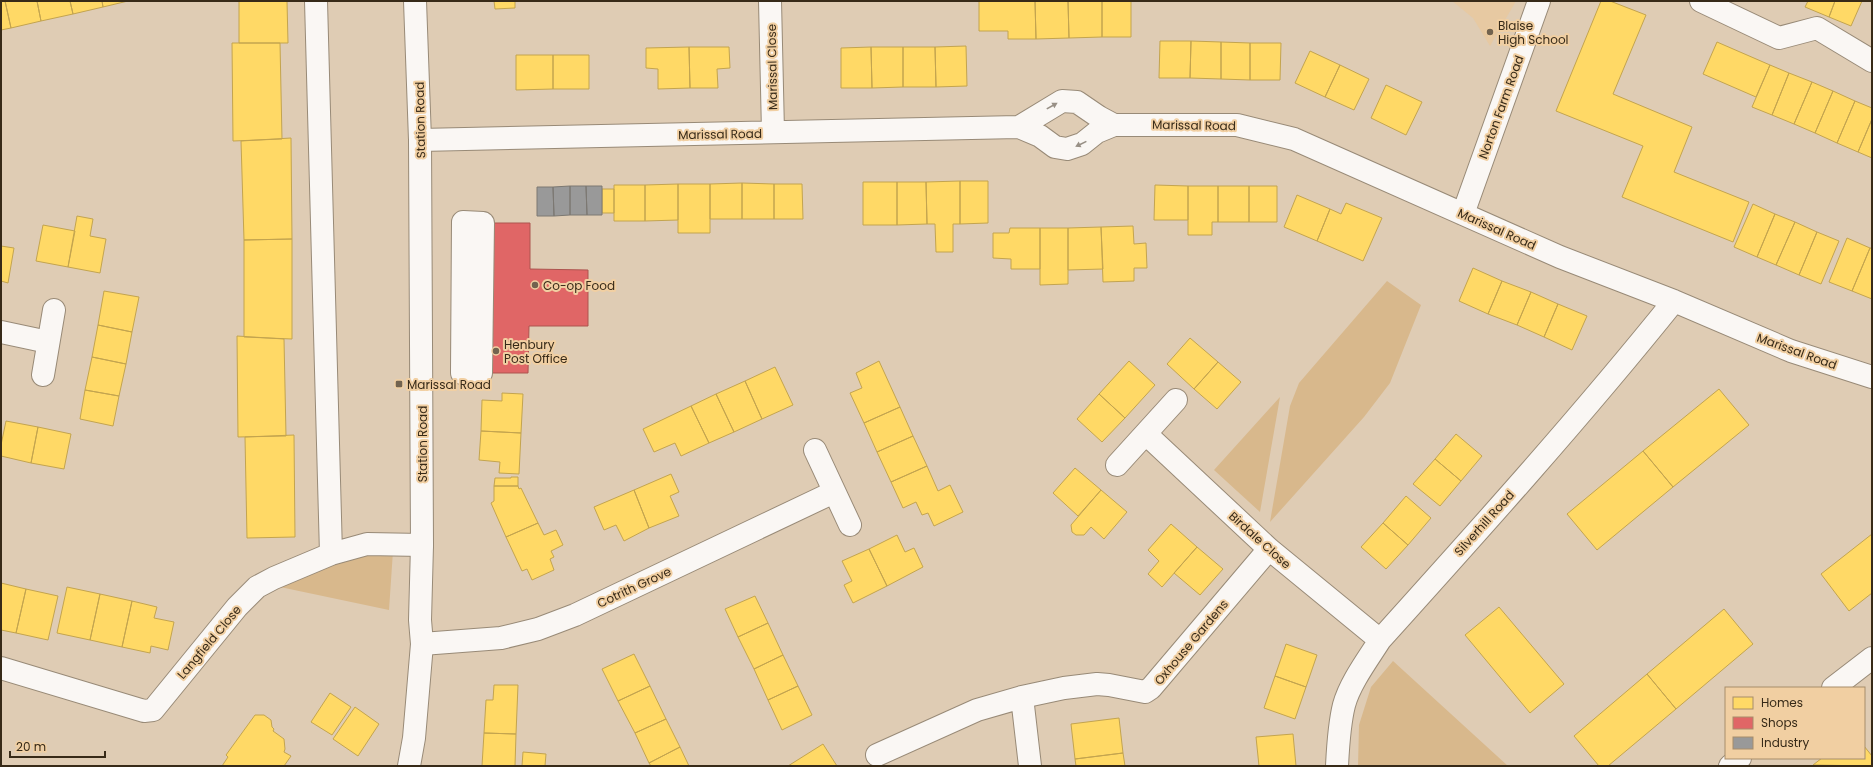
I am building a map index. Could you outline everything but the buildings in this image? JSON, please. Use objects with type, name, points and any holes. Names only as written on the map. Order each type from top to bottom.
[{"type":"street","points":[[316,1],[331,554]]},
{"type":"street","name":"Station Road","points":[[409,766],[414,738],[422,644],[420,620],[422,544],[420,140],[415,1]]},
{"type":"street","name":"Marissal Close","points":[[770,1],[773,132]]},
{"type":"street","name":"Norton Farm Road","points":[[1463,214],[1539,1]]},
{"type":"street","points":[[1701,1],[1779,38],[1817,28],[1872,61]]},
{"type":"street","name":"Marissal Road","points":[[1019,127],[1062,101],[1077,102],[1114,125]]},
{"type":"street","name":"Marissal Road","points":[[420,140],[1019,127],[1040,136],[1055,147],[1067,149],[1082,144],[1097,132],[1114,125],[1237,125],[1265,130],[1294,139],[1560,257],[1674,301],[1791,352],[1872,377]]},
{"type":"street","points":[[463,222],[483,223],[481,373],[462,373],[463,222]]},
{"type":"street","name":"Silverhill Road","points":[[1338,766],[1339,739],[1345,704],[1362,668],[1380,640],[1549,451],[1614,376],[1674,301]]},
{"type":"street","points":[[43,375],[54,310]]},
{"type":"street","points":[[1,332],[48,342]]},
{"type":"street","points":[[1117,465],[1176,400]]},
{"type":"street","name":"Birdale Close","points":[[1146,434],[1269,549],[1380,640]]},
{"type":"street","points":[[815,450],[850,525]]},
{"type":"street","name":"Cotrith Grove","points":[[422,644],[501,638],[538,629],[575,615],[834,492]]},
{"type":"street","name":"Langfield Close","points":[[1,668],[144,711],[153,710],[237,607],[258,587],[274,578],[331,554],[367,544],[422,544]]},
{"type":"street","name":"Oxhouse Gardens","points":[[877,755],[977,710],[1022,697],[1064,688],[1097,684],[1145,692],[1151,688],[1269,549]]},
{"type":"street","points":[[1834,687],[1872,658]]},
{"type":"street","points":[[1022,697],[1030,766]]},
{"type":"street","points":[[1730,766],[1739,759]]},
{"type":"shaded area","name":"Blaise High School","points":[[1452,1],[1516,1],[1490,46],[1473,18]]},
{"type":"shaded area","points":[[1387,281],[1421,305],[1390,383],[1364,417],[1270,522],[1290,406],[1299,383]]},
{"type":"shaded area","points":[[1280,397],[1260,512],[1214,470]]},
{"type":"shaded area","points":[[393,551],[389,610],[280,587],[345,559]]},
{"type":"shaded area","points":[[1393,661],[1508,766],[1358,766],[1359,725],[1371,687]]},
{"type":"place","name":"Blaise High School","points":[[1490,32]]},
{"type":"place","name":"Co-op Food","points":[[535,285]]},
{"type":"place","name":"Henbury Post Office","points":[[496,351]]},
{"type":"place","name":"Marissal Road","points":[[399,384]]}]
